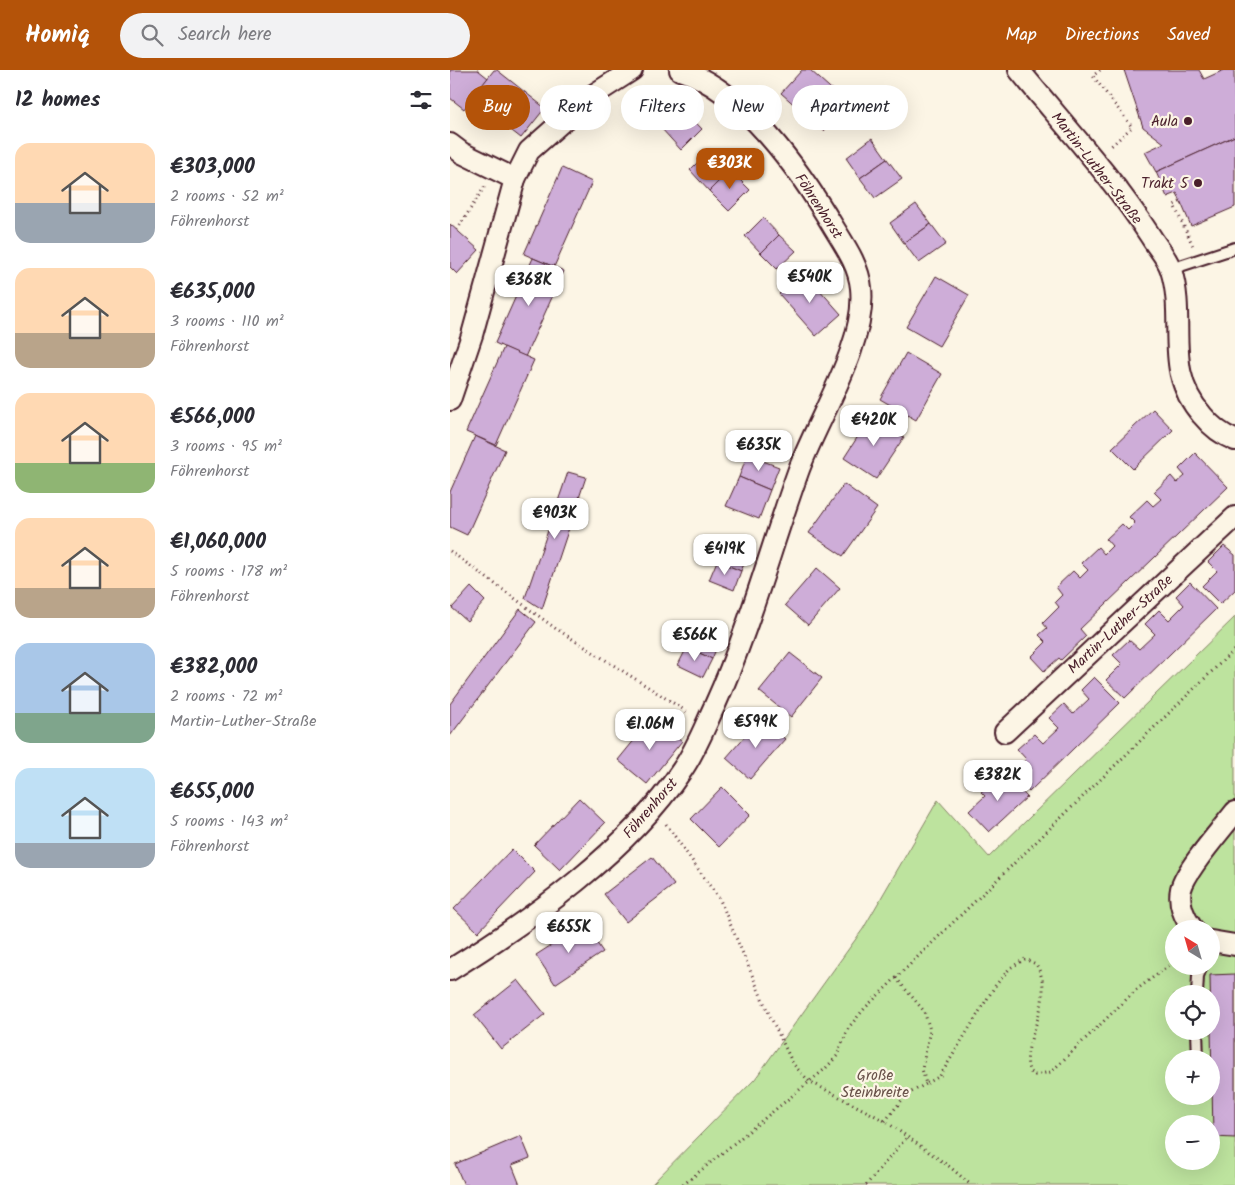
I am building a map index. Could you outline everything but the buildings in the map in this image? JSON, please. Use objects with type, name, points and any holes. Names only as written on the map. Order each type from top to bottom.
[{"type":"street","points":[[450,400],[472,335],[514,179],[529,151],[541,138],[590,97],[632,70]]},
{"type":"street","name":"Föhrenhorst","points":[[450,970],[554,899],[605,857],[653,806],[683,769],[734,662],[799,469],[847,360],[862,314],[861,286],[853,260],[827,216],[781,149],[748,114],[716,88],[680,70]]},
{"type":"street","name":"Martin-Luther-Straße","points":[[1019,70],[1135,212],[1171,269],[1175,298],[1177,362],[1182,384],[1194,406],[1210,424],[1235,440]]},
{"type":"street","points":[[450,144],[462,153],[514,179]]},
{"type":"street","name":"Martin-Luther-Straße","points":[[1006,732],[1235,517]]},
{"type":"street","points":[[1188,920],[1181,905],[1181,888],[1189,872],[1235,812]]},
{"type":"street","points":[[1220,943],[1235,945]]},
{"type":"lane","points":[[1171,269],[1235,248]]},
{"type":"path","points":[[1100,70],[1093,76],[1132,128],[1104,152]]},
{"type":"path","points":[[457,230],[496,169]]},
{"type":"path","points":[[1180,202],[1174,204],[1194,250]]},
{"type":"path","points":[[450,550],[555,628],[706,724]]},
{"type":"path","points":[[683,1185],[825,1069],[837,1056],[849,1027],[896,978],[1235,648]]},
{"type":"path","points":[[653,806],[720,900],[764,1003],[793,1064],[809,1081],[885,1121],[908,1136],[971,1185]]},
{"type":"path","points":[[885,1121],[906,1095],[940,1076],[995,986],[1010,968],[1026,959],[1036,964],[1044,984],[1042,1005],[1028,1059],[1030,1072],[1036,1076],[1051,1072],[1136,990],[1165,969]]},
{"type":"path","points":[[896,978],[924,1011],[930,1030],[922,1069],[926,1084]]},
{"type":"path","points":[[866,1185],[908,1136]]},
{"type":"green space","name":"Große Steinbreite","points":[[1235,617],[1235,1185],[651,1185],[755,1079],[863,929],[938,800],[989,857]]},
{"type":"place","name":"Aula","points":[[1188,121]]},
{"type":"place","name":"Trakt 5","points":[[1198,183]]}]
